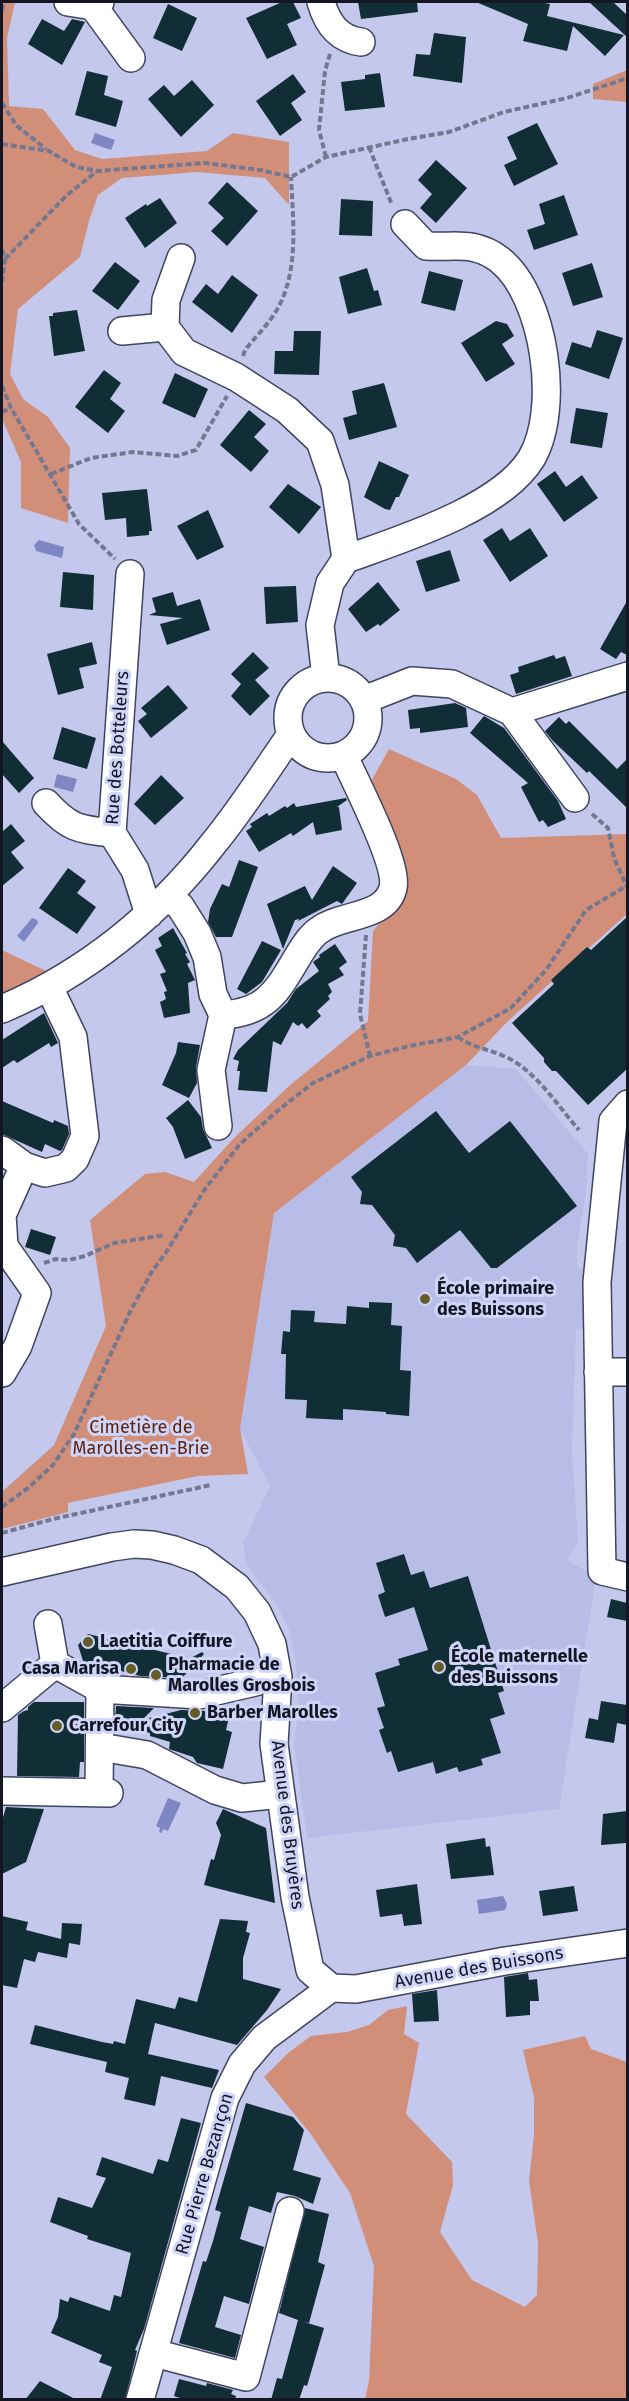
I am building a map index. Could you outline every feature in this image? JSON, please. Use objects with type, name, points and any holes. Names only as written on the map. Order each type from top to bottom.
[{"type":"street","points":[[321,2],[332,27],[351,39]]},
{"type":"street","points":[[87,3],[132,58]]},
{"type":"street","points":[[326,678],[320,625],[330,583],[346,559],[431,528],[493,496],[531,459],[542,424],[546,398],[540,334],[524,290],[512,272],[500,260],[478,248],[466,245],[426,246],[405,224]]},
{"type":"street","points":[[181,258],[166,300],[165,327],[184,352],[236,377],[262,394],[287,411],[320,441],[335,485],[346,559]]},
{"type":"street","points":[[122,331],[165,327]]},
{"type":"street","name":"Rue des Botteleurs","points":[[130,574],[112,833],[158,905]]},
{"type":"street","points":[[513,712],[627,676]]},
{"type":"street","points":[[326,678],[342,680],[353,687],[364,700],[368,723],[362,741],[344,756],[331,759],[317,758],[301,750],[290,736],[286,718],[291,699],[307,683],[326,678]]},
{"type":"street","points":[[364,700],[412,681],[452,684],[513,712],[575,798]]},
{"type":"street","points":[[2,1009],[49,987],[121,939],[158,905],[214,844],[290,736]]},
{"type":"street","points":[[224,1015],[243,1014],[262,1005],[275,994],[304,946],[319,930],[338,919],[367,913],[382,905],[393,888],[392,865],[344,756]]},
{"type":"street","points":[[46,803],[62,821],[79,829],[112,833]]},
{"type":"street","points":[[158,905],[180,906],[197,933],[207,957],[213,994],[224,1015],[211,1070],[218,1126]]},
{"type":"street","points":[[2,1150],[24,1166],[45,1173],[66,1168],[75,1159],[85,1136],[73,1037],[49,987]]},
{"type":"street","points":[[627,1104],[613,1122],[597,1282],[602,1571],[627,1577]]},
{"type":"street","points":[[2,1372],[18,1346],[37,1293],[4,1246],[2,1215],[24,1166]]},
{"type":"street","points":[[598,1372],[627,1372]]},
{"type":"street","name":"Avenue des Bruyères","points":[[2,1572],[134,1544],[174,1550],[201,1560],[237,1587],[257,1611],[272,1644],[278,1677],[274,1744],[295,1898],[310,1970],[331,1988]]},
{"type":"street","points":[[48,1624],[55,1664]]},
{"type":"street","points":[[55,1664],[100,1689],[199,1695],[255,1682]]},
{"type":"street","points":[[2,1708],[55,1664]]},
{"type":"street","points":[[2,1791],[104,1793],[100,1689]]},
{"type":"street","points":[[112,1749],[147,1755],[215,1790],[242,1798],[281,1794]]},
{"type":"street","name":"Avenue des Buissons","points":[[331,1988],[356,1989],[505,1961],[627,1943]]},
{"type":"street","name":"Rue Pierre Bezançon","points":[[140,2400],[225,2098],[242,2064],[264,2038],[331,1988]]},
{"type":"street","points":[[154,2353],[246,2378],[290,2211]]},
{"type":"path","points":[[2,10],[3,2]]},
{"type":"path","points":[[326,157],[319,130],[325,71],[332,48],[351,39]]},
{"type":"path","points":[[2,103],[16,125],[49,151],[76,167],[97,171],[205,163],[260,170],[291,177],[326,157],[449,132],[504,112],[567,98],[627,78]]},
{"type":"path","points":[[2,144],[49,151]]},
{"type":"path","points":[[369,147],[394,212],[405,224]]},
{"type":"path","points":[[5,259],[67,195],[97,171]]},
{"type":"path","points":[[2,250],[5,259],[2,282]]},
{"type":"path","points":[[2,386],[11,408],[78,524],[130,574]]},
{"type":"path","points":[[2,412],[11,408]]},
{"type":"path","points":[[2,1507],[28,1488],[53,1465],[74,1434],[130,1312],[151,1273],[205,1189],[240,1144],[281,1107],[313,1083],[370,1056],[458,1037],[511,1008],[546,970],[586,910],[627,887],[614,858],[608,828],[575,798]]},
{"type":"path","points":[[367,913],[360,1014],[370,1056]]},
{"type":"path","points":[[458,1037],[470,1045],[505,1056],[526,1069],[579,1130]]},
{"type":"path","points":[[23,1271],[56,1259],[69,1260],[85,1256],[114,1243],[165,1235]]},
{"type":"path","points":[[2,1533],[211,1485]]},
{"type":"shaded area","points":[[95,133],[115,140],[111,150],[91,143]]},
{"type":"shaded area","points":[[39,540],[64,547],[62,558],[36,551],[34,545]]},
{"type":"shaded area","points":[[57,774],[77,779],[73,792],[54,787]]},
{"type":"shaded area","points":[[32,918],[38,923],[24,942],[17,936]]},
{"type":"shaded area","points":[[466,1065],[516,1069],[588,1154],[586,1193],[577,1246],[577,1261],[578,1268],[592,1273],[588,1325],[576,1331],[572,1451],[578,1542],[567,1560],[596,1577],[559,1809],[307,1838],[294,1744],[299,1704],[295,1657],[289,1629],[275,1602],[247,1566],[243,1543],[270,1486],[239,1427],[274,1213]]},
{"type":"shaded area","points":[[168,1798],[181,1803],[168,1831],[163,1829],[162,1833],[156,1826]]},
{"type":"shaded area","points":[[503,1896],[507,1904],[505,1910],[479,1914],[477,1900]]},
{"type":"green space","points":[[2,2],[15,2],[7,38],[9,106],[43,109],[75,150],[102,159],[207,151],[233,133],[289,142],[289,205],[265,178],[198,172],[122,178],[98,195],[80,257],[18,309],[10,374],[23,399],[48,417],[70,448],[68,523],[21,508],[21,462],[2,419]]},
{"type":"green space","points":[[627,70],[627,102],[593,99],[593,84]]},
{"type":"green space","name":"Cimetière de Marolles-en-Brie","points":[[389,749],[456,779],[477,795],[501,838],[627,834],[627,914],[508,1021],[466,1065],[274,1213],[240,1428],[248,1474],[198,1476],[68,1503],[68,1512],[2,1529],[2,1492],[54,1445],[106,1326],[90,1220],[145,1174],[165,1172],[194,1182],[233,1139],[289,1086],[368,1021],[373,931],[393,906],[368,787]]},
{"type":"green space","points":[[2,950],[48,972],[2,995]]},
{"type":"green space","points":[[407,2006],[404,2034],[419,2043],[406,2114],[452,2162],[453,2185],[440,2232],[472,2280],[525,2307],[537,2295],[538,2243],[529,2181],[534,2135],[534,2098],[523,2050],[585,2036],[591,2049],[627,2062],[627,2399],[365,2399],[369,2381],[374,2266],[350,2193],[310,2133],[264,2077],[288,2053],[311,2036],[347,2032],[369,2025],[388,2010]]},
{"type":"building","points":[[282,2],[293,2],[301,18],[287,24],[297,45],[267,59],[246,18]]},
{"type":"building","points":[[358,2],[417,2],[418,12],[361,19]]},
{"type":"building","points":[[476,2],[550,4],[547,16],[624,35],[605,56],[573,26],[567,51],[523,41],[528,24]]},
{"type":"building","points":[[589,2],[613,2],[627,15],[627,37]]},
{"type":"building","points":[[168,4],[197,18],[182,51],[153,38]]},
{"type":"building","points":[[42,19],[64,31],[72,19],[85,22],[62,65],[28,44]]},
{"type":"building","points":[[434,33],[466,37],[462,83],[413,76],[416,54],[430,55]]},
{"type":"building","points":[[87,71],[108,76],[104,95],[123,101],[116,127],[75,115]]},
{"type":"building","points":[[380,73],[385,107],[345,111],[341,82],[365,79],[365,75]]},
{"type":"building","points":[[293,74],[306,92],[291,103],[302,120],[280,136],[256,101]]},
{"type":"building","points":[[192,80],[214,105],[181,137],[148,99],[164,85],[174,96]]},
{"type":"building","points":[[537,123],[558,164],[514,186],[504,165],[517,159],[507,137]]},
{"type":"building","points":[[436,160],[467,188],[436,223],[420,208],[432,194],[418,180]]},
{"type":"building","points":[[227,182],[258,211],[227,246],[211,231],[224,218],[208,203]]},
{"type":"building","points":[[564,195],[578,235],[534,250],[527,230],[545,224],[539,204]]},
{"type":"building","points":[[160,198],[177,223],[145,248],[125,218]]},
{"type":"building","points":[[341,199],[373,201],[372,236],[339,235]]},
{"type":"building","points":[[115,262],[140,281],[118,310],[92,291]]},
{"type":"building","points":[[592,263],[603,297],[573,306],[562,273]]},
{"type":"building","points":[[367,268],[374,291],[378,290],[382,305],[348,314],[339,277]]},
{"type":"building","points":[[429,271],[463,280],[455,311],[421,303]]},
{"type":"building","points":[[232,275],[258,295],[232,333],[192,302],[206,284],[218,294]]},
{"type":"building","points":[[77,310],[85,351],[54,356],[49,316],[53,316],[53,313]]},
{"type":"building","points":[[496,321],[507,324],[514,336],[502,344],[515,364],[486,382],[461,343]]},
{"type":"building","points":[[597,330],[623,338],[609,379],[565,364],[572,342],[591,348]]},
{"type":"building","points":[[294,331],[321,331],[319,375],[274,374],[275,351],[293,351]]},
{"type":"building","points":[[104,370],[121,383],[110,399],[125,411],[108,433],[75,407]]},
{"type":"building","points":[[175,373],[208,389],[195,418],[162,403]]},
{"type":"building","points":[[384,383],[397,427],[349,440],[343,418],[357,414],[352,391]]},
{"type":"building","points":[[576,408],[608,413],[602,448],[570,443]]},
{"type":"building","points":[[249,410],[266,424],[254,437],[269,451],[251,472],[220,445]]},
{"type":"building","points":[[379,461],[409,475],[390,510],[364,497]]},
{"type":"building","points":[[555,471],[566,487],[582,475],[598,498],[564,522],[537,484]]},
{"type":"building","points":[[288,484],[321,507],[299,534],[269,507]]},
{"type":"building","points":[[147,489],[152,531],[149,531],[149,535],[127,537],[126,518],[105,520],[102,493]]},
{"type":"building","points":[[208,510],[224,547],[197,560],[177,526]]},
{"type":"building","points":[[502,528],[510,541],[530,528],[548,556],[510,582],[483,540]]},
{"type":"building","points":[[450,550],[460,581],[426,592],[416,561]]},
{"type":"building","points":[[63,572],[94,575],[93,610],[60,607]]},
{"type":"building","points":[[378,582],[400,610],[380,626],[378,624],[366,632],[348,609]]},
{"type":"building","points":[[296,586],[298,622],[266,624],[264,587]]},
{"type":"building","points":[[173,592],[177,606],[200,599],[210,630],[167,645],[160,624],[183,618],[149,615],[156,612],[152,598]]},
{"type":"building","points":[[627,601],[627,655],[621,652],[616,659],[600,649]]},
{"type":"building","points":[[92,642],[97,664],[79,668],[84,688],[58,695],[47,654]]},
{"type":"building","points":[[253,652],[269,668],[255,680],[270,696],[250,716],[231,696],[241,684],[231,674]]},
{"type":"building","points":[[554,655],[556,659],[565,656],[572,676],[516,694],[510,675],[519,672],[518,667]]},
{"type":"building","points":[[168,685],[188,708],[151,738],[138,721],[147,714],[141,708]]},
{"type":"building","points":[[455,703],[466,708],[468,727],[420,733],[420,728],[410,729],[408,710]]},
{"type":"building","points":[[484,716],[504,728],[558,801],[566,819],[548,827],[543,820],[539,822],[521,787],[528,783],[470,733]]},
{"type":"building","points":[[559,717],[566,724],[569,721],[617,769],[627,759],[627,808],[589,771],[587,773],[545,731]]},
{"type":"building","points":[[62,727],[96,738],[87,769],[53,759]]},
{"type":"building","points":[[2,741],[34,778],[19,793],[2,774]]},
{"type":"building","points":[[161,775],[184,798],[155,825],[134,804]]},
{"type":"building","points":[[346,798],[347,800],[337,807],[339,807],[342,830],[316,835],[313,822],[293,836],[291,833],[259,852],[246,831],[252,827],[250,824],[267,813],[269,816],[294,803],[296,807]]},
{"type":"building","points":[[11,824],[25,841],[11,852],[24,868],[2,886],[2,832]]},
{"type":"building","points":[[239,860],[258,867],[232,937],[216,937],[208,922],[210,909],[222,884],[229,887]]},
{"type":"building","points":[[333,866],[357,883],[342,904],[337,901],[298,921],[299,919],[295,920],[283,949],[267,904],[305,886],[312,900]]},
{"type":"building","points":[[68,868],[86,881],[77,893],[96,907],[77,934],[39,908]]},
{"type":"building","points":[[627,917],[627,1069],[588,1105],[556,1071],[552,1071],[544,1062],[544,1058],[512,1023],[554,984],[551,980],[587,947],[591,950]]},
{"type":"building","points":[[173,928],[187,953],[185,954],[190,962],[187,964],[195,980],[188,983],[190,1013],[164,1018],[160,1002],[166,999],[164,992],[167,991],[160,974],[166,972],[155,950],[162,946],[158,938]]},
{"type":"building","points":[[262,941],[281,950],[262,982],[246,994],[237,989]]},
{"type":"building","points":[[335,944],[347,962],[339,968],[344,975],[328,984],[332,992],[328,996],[330,999],[317,1011],[321,1016],[307,1029],[302,1023],[298,1026],[293,1022],[281,1045],[273,1041],[267,1092],[238,1090],[239,1061],[233,1059],[238,1050],[287,1003],[296,989],[319,971],[313,962]]},
{"type":"building","points":[[44,1013],[58,1043],[51,1047],[49,1043],[17,1063],[14,1060],[2,1068],[2,1040]]},
{"type":"building","points":[[178,1042],[200,1045],[196,1067],[197,1083],[189,1098],[162,1085],[176,1053]]},
{"type":"building","points":[[188,1100],[201,1117],[203,1129],[212,1148],[185,1159],[173,1127],[166,1118]]},
{"type":"building","points":[[2,1101],[53,1123],[54,1120],[68,1126],[69,1134],[62,1150],[45,1144],[42,1152],[2,1134]]},
{"type":"building","name":"École primaire des Buissons","points":[[436,1111],[469,1153],[510,1121],[577,1206],[497,1268],[491,1268],[460,1230],[417,1263],[406,1248],[393,1246],[395,1235],[372,1205],[360,1204],[362,1192],[351,1177]]},
{"type":"building","points":[[31,1229],[56,1237],[50,1255],[25,1247]]},
{"type":"building","name":"École primaire des Buissons","points":[[369,1302],[392,1303],[391,1325],[402,1326],[400,1370],[411,1371],[409,1416],[343,1409],[343,1420],[306,1418],[307,1400],[285,1399],[286,1354],[281,1354],[283,1331],[290,1332],[291,1310],[315,1311],[314,1322],[346,1324],[347,1306],[369,1308]]},
{"type":"building","name":"École maternelle des Buissons","points":[[404,1554],[411,1575],[424,1571],[430,1588],[468,1576],[504,1691],[498,1693],[505,1714],[490,1719],[501,1753],[481,1759],[483,1765],[459,1772],[457,1767],[436,1774],[433,1762],[398,1772],[391,1751],[387,1753],[379,1730],[384,1728],[377,1708],[385,1706],[375,1673],[400,1665],[398,1659],[428,1650],[414,1607],[385,1617],[378,1595],[385,1592],[376,1563]]},
{"type":"building","points":[[611,1599],[627,1603],[627,1621],[607,1617]]},
{"type":"building","points":[[88,1634],[188,1658],[187,1660],[202,1652],[204,1654],[182,1678],[140,1676],[83,1661],[78,1645]]},
{"type":"building","points":[[601,1701],[627,1705],[627,1725],[617,1723],[614,1743],[585,1738],[589,1718],[598,1720]]},
{"type":"building","name":"Carrefour City","points":[[34,1702],[84,1702],[84,1762],[80,1762],[79,1777],[17,1776],[18,1715],[28,1710]]},
{"type":"building","points":[[116,1706],[154,1708],[142,1720],[181,1710],[204,1711],[218,1707],[229,1717],[226,1730],[232,1732],[223,1769],[197,1763],[193,1757],[169,1749],[170,1742],[150,1736],[150,1733],[115,1724]]},
{"type":"building","points":[[6,1807],[44,1809],[26,1862],[2,1874],[2,1821]]},
{"type":"building","points":[[223,1809],[266,1828],[275,1903],[204,1885],[221,1835],[216,1823]]},
{"type":"building","points":[[627,1811],[626,1843],[601,1845],[603,1814]]},
{"type":"building","points":[[485,1838],[486,1847],[490,1846],[494,1875],[451,1879],[446,1844]]},
{"type":"building","points":[[417,1884],[422,1924],[404,1926],[402,1914],[380,1917],[376,1890]]},
{"type":"building","points":[[574,1886],[578,1911],[543,1916],[539,1891]]},
{"type":"building","points":[[2,1916],[28,1922],[26,1930],[61,1939],[62,1923],[82,1924],[80,1945],[69,1943],[67,1958],[38,1952],[35,1962],[24,1959],[17,1988],[2,1985]]},
{"type":"building","points":[[220,1919],[248,1921],[246,1932],[250,1933],[243,1958],[243,1979],[281,1989],[267,2010],[237,2045],[155,2023],[148,2054],[219,2070],[212,2088],[161,2076],[155,2106],[124,2099],[129,2078],[105,2072],[107,2062],[30,2044],[35,2025],[102,2042],[113,2044],[114,2041],[125,2044],[136,1999],[175,2009],[179,1997],[197,2002]]},
{"type":"building","points":[[528,1973],[529,1980],[537,1979],[539,2001],[530,2001],[530,2015],[506,2017],[504,1977]]},
{"type":"building","points":[[437,1990],[439,2021],[414,2022],[412,1994]]},
{"type":"building","points":[[246,2103],[293,2117],[304,2130],[293,2170],[321,2178],[313,2204],[295,2196],[277,2192],[271,2213],[249,2206],[240,2239],[264,2247],[249,2304],[224,2296],[215,2327],[241,2335],[235,2358],[179,2343],[203,2261],[206,2262],[213,2241],[221,2212],[215,2210]]},
{"type":"building","points":[[181,2118],[201,2123],[144,2329],[135,2350],[137,2351],[125,2400],[100,2400],[112,2367],[99,2362],[102,2355],[51,2333],[58,2317],[60,2299],[68,2302],[70,2297],[110,2311],[114,2295],[121,2297],[131,2253],[87,2239],[88,2236],[50,2222],[58,2197],[92,2208],[106,2178],[96,2175],[102,2157],[153,2174],[158,2159],[168,2162]]},
{"type":"building","points":[[305,2208],[329,2214],[318,2262],[325,2265],[309,2323],[304,2322],[324,2328],[307,2386],[304,2385],[299,2400],[271,2400],[277,2378],[282,2379],[298,2320],[279,2313]]},
{"type":"building","points":[[179,2379],[233,2390],[231,2394],[236,2396],[235,2400],[186,2400],[174,2396]]},
{"type":"building","points":[[40,2381],[77,2400],[25,2400]]},
{"type":"place","name":"École primaire des Buissons","points":[[425,1299]]},
{"type":"place","name":"Laetitia Coiffure","points":[[88,1642]]},
{"type":"place","name":"École maternelle des Buissons","points":[[439,1667]]},
{"type":"place","name":"Casa Marisa","points":[[131,1669]]},
{"type":"place","name":"Pharmacie de Marolles Grosbois","points":[[156,1675]]},
{"type":"place","name":"Barber Marolles","points":[[195,1713]]},
{"type":"place","name":"Carrefour City","points":[[57,1726]]}]
